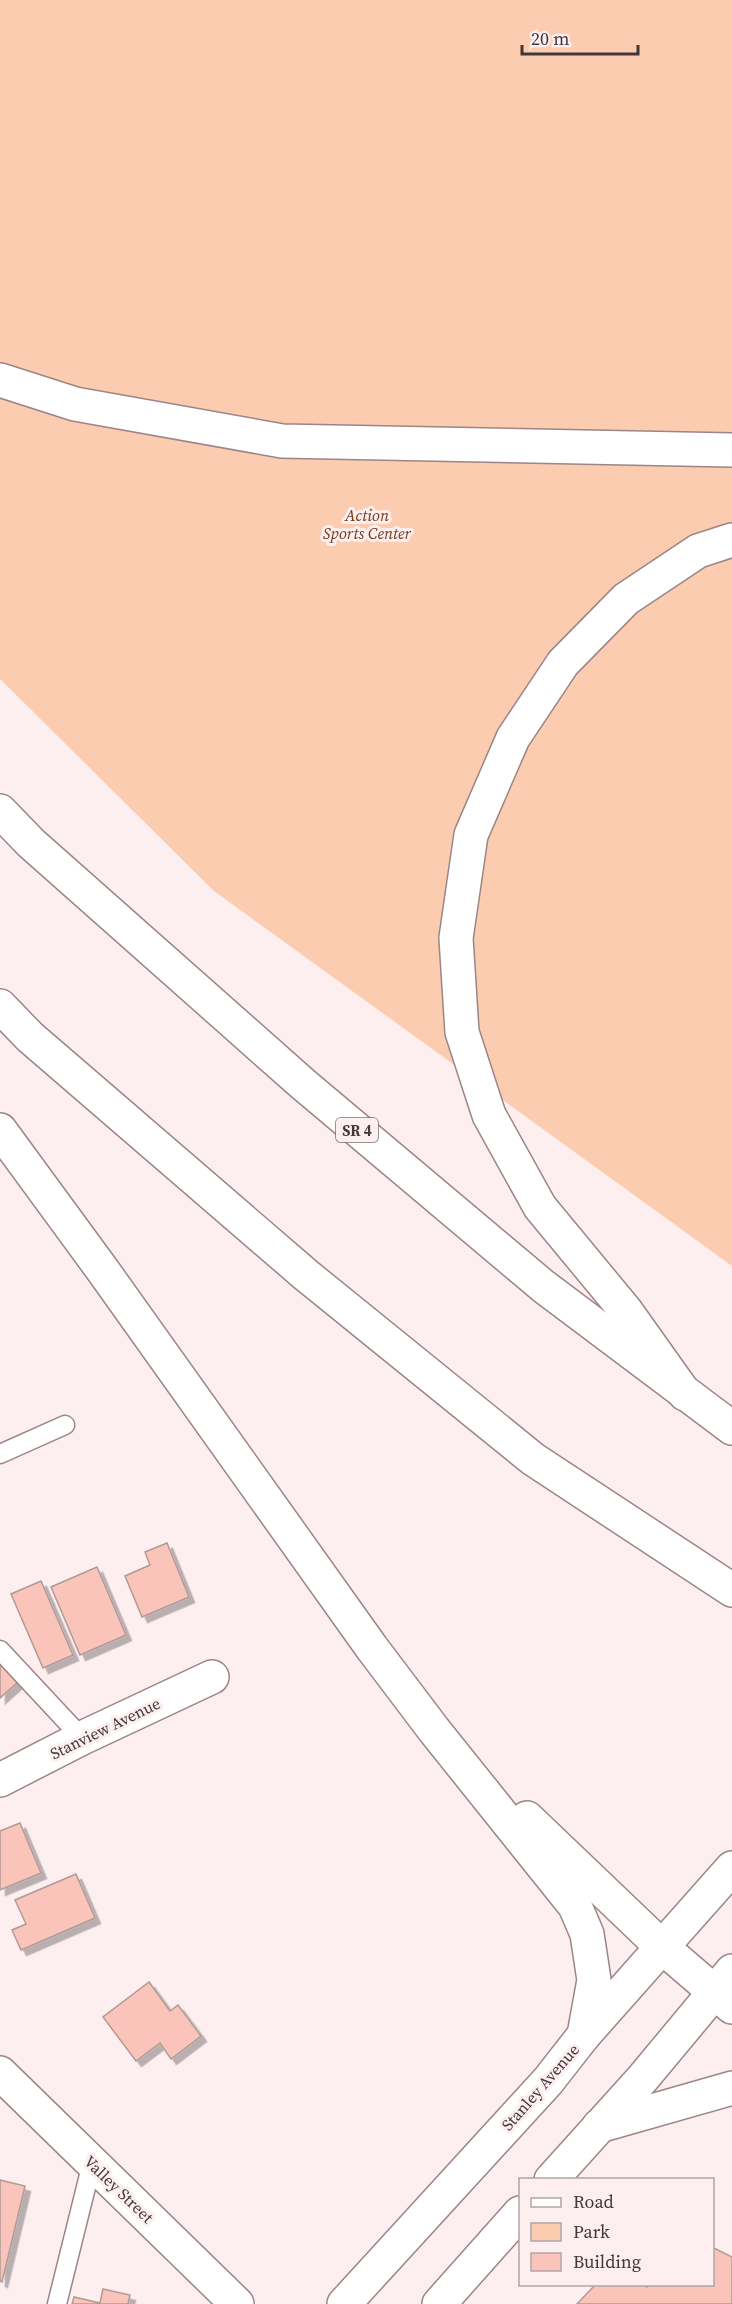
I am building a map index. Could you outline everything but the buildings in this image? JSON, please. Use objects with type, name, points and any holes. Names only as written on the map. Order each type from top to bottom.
[{"type":"main road","points":[[0,380],[75,404],[282,441],[732,450]]},
{"type":"main road","points":[[685,1394],[626,1311],[540,1208],[489,1115],[462,1032],[456,939],[471,835],[513,738],[563,663],[626,599],[698,551],[732,540]]},
{"type":"main road","name":"SR 4","points":[[0,811],[32,843],[303,1084],[543,1286],[732,1428]]},
{"type":"main road","points":[[0,1006],[30,1037],[306,1275],[533,1459],[732,1590]]},
{"type":"main road","points":[[0,1130],[105,1272],[372,1648],[434,1730],[575,1906],[587,1934],[594,1980],[584,2035]]},
{"type":"main road","name":"Stanview Avenue","points":[[0,1780],[82,1738],[212,1677]]},
{"type":"main road","points":[[434,1730],[662,1947],[726,1990],[553,2178]]},
{"type":"main road","name":"Stanley Avenue","points":[[344,2304],[548,2081],[584,2035],[732,1868]]},
{"type":"main road","name":"Valley Street","points":[[0,2073],[237,2304]]},
{"type":"main road","points":[[599,2126],[732,2088]]},
{"type":"main road","points":[[439,2304],[519,2214]]},
{"type":"lane","points":[[0,1454],[65,1425]]},
{"type":"lane","points":[[0,1650],[82,1738]]},
{"type":"lane","points":[[57,2304],[92,2163]]},
{"type":"green space","name":"Action Sports Center","points":[[0,0],[732,0],[732,1266],[214,891],[0,679]]}]
